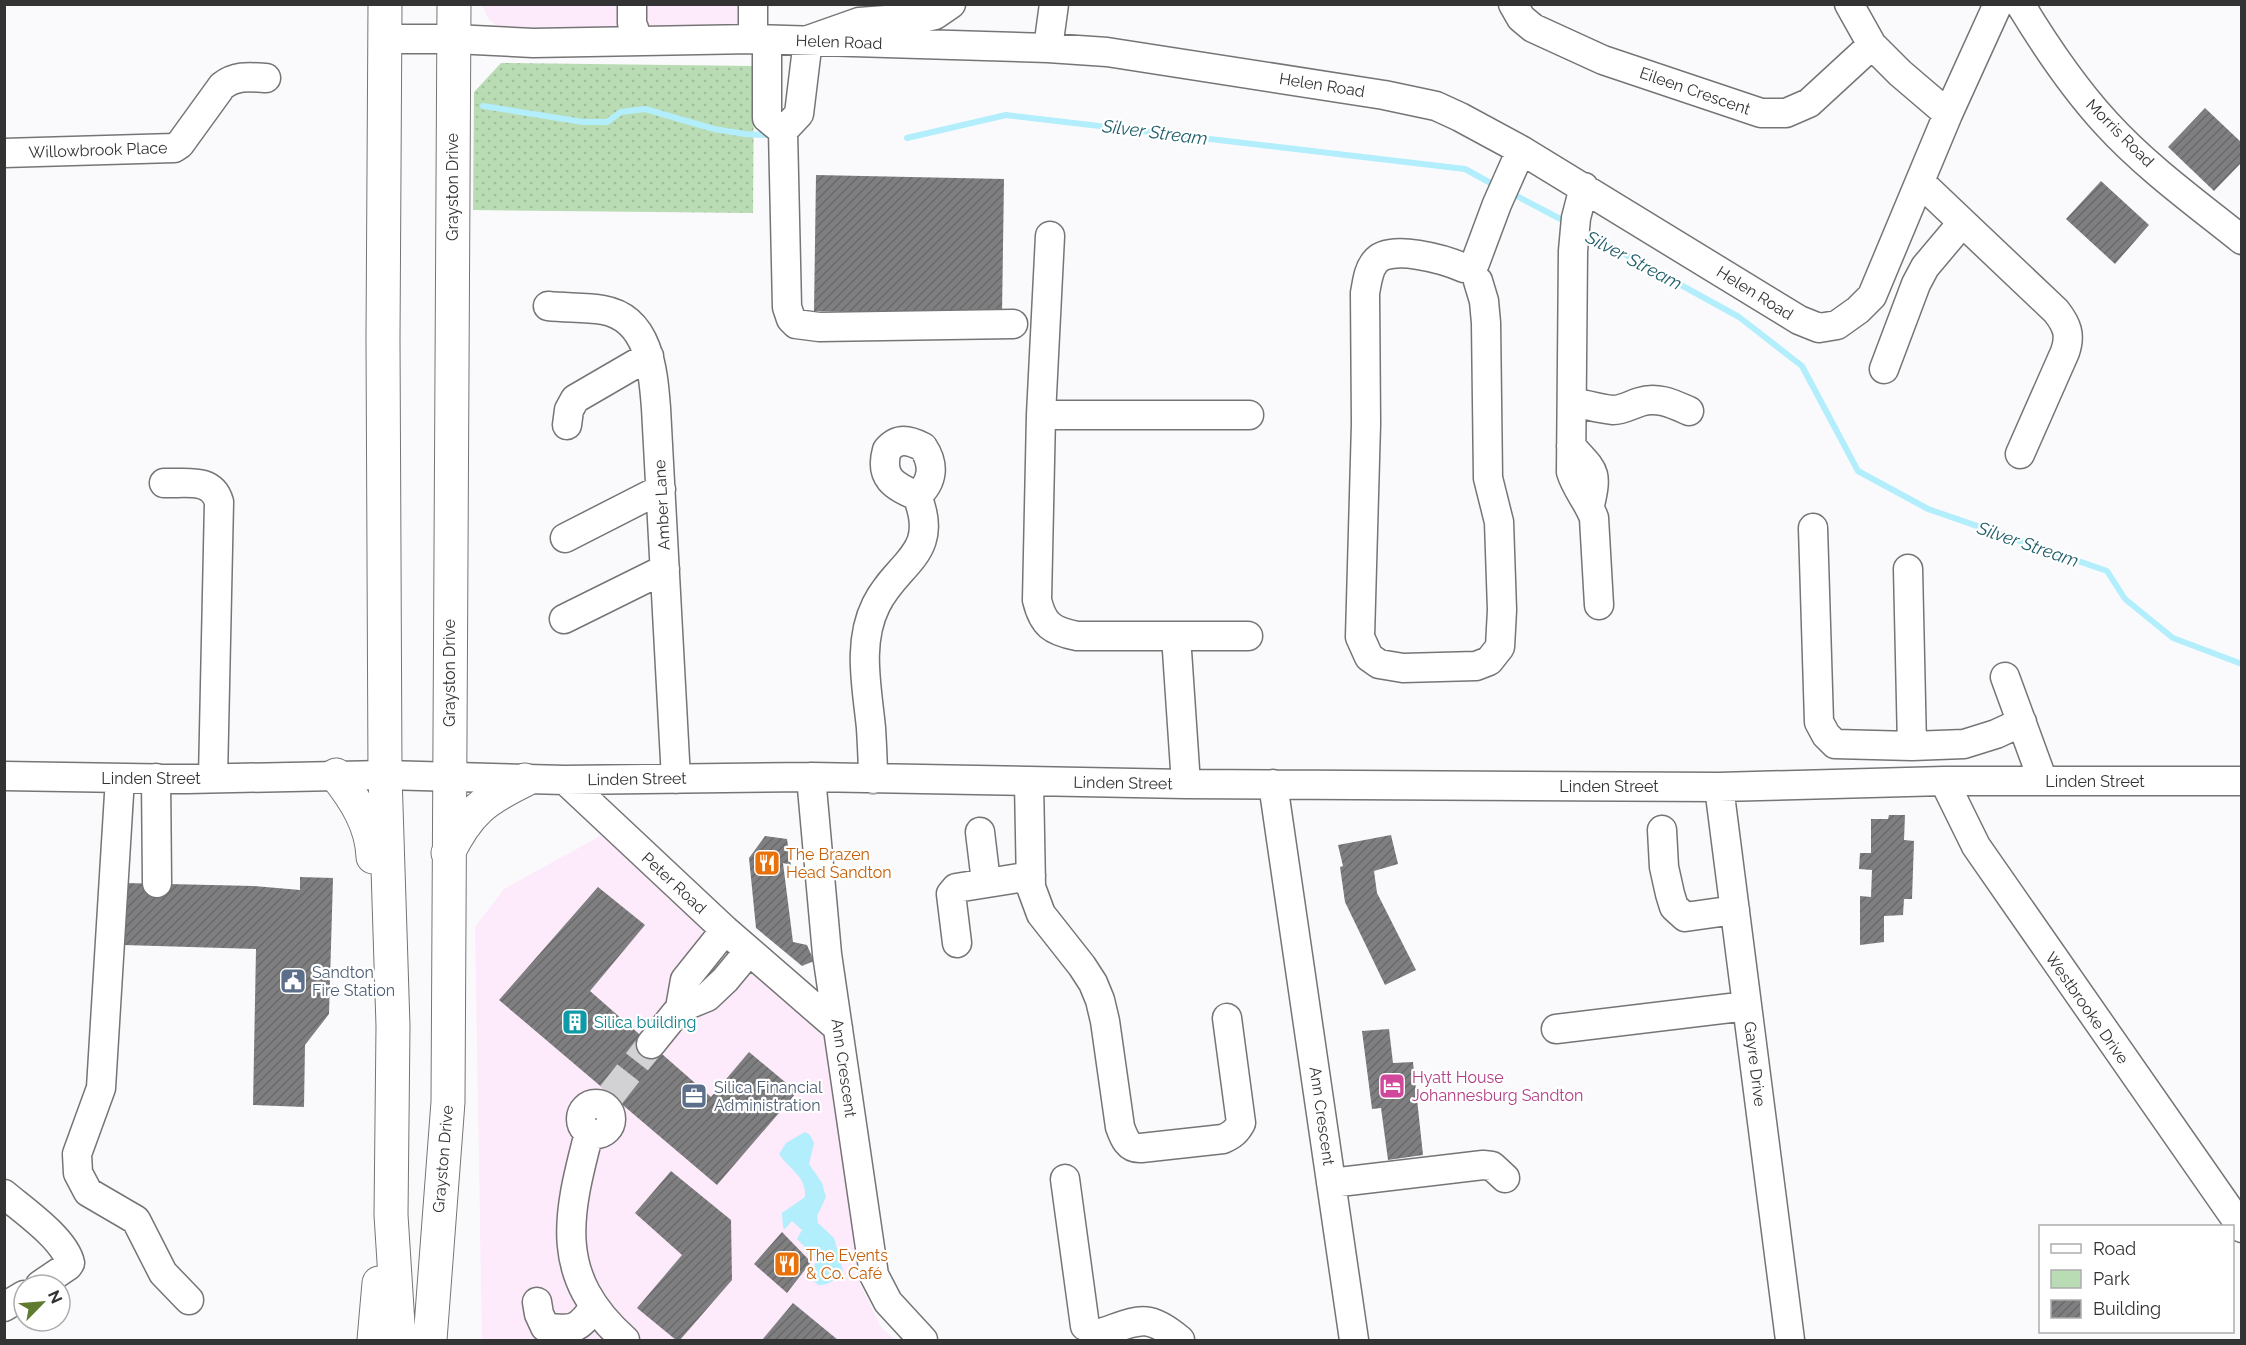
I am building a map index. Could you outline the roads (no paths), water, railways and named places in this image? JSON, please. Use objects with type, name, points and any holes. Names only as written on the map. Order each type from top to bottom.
[{"type":"main road","points":[[385,4],[382,339],[385,775],[393,1026],[391,1215],[399,1341]]},
{"type":"main road","name":"Grayston Drive","points":[[430,1341],[448,1102],[454,4]]},
{"type":"main road","points":[[336,775],[352,796],[363,816],[372,848],[378,932],[393,1026]]},
{"type":"main road","points":[[448,854],[461,828],[478,808],[496,794],[525,780]]},
{"type":"main road","points":[[448,1102],[453,1341]]},
{"type":"main road","points":[[374,1341],[378,1288],[391,1215]]},
{"type":"street","points":[[620,4],[629,40]]},
{"type":"street","points":[[629,40],[632,4]]},
{"type":"street","points":[[629,40],[644,20],[644,4]]},
{"type":"street","points":[[753,4],[760,39],[783,121],[785,300],[788,313],[796,324],[819,327],[1013,324]]},
{"type":"street","points":[[783,121],[808,40],[859,22],[935,15],[951,4]]},
{"type":"street","points":[[1048,48],[1054,4]]},
{"type":"street","name":"Eileen Crescent","points":[[1514,4],[1521,18],[1533,28],[1603,60],[1761,113],[1786,113],[1809,103],[1872,45]]},
{"type":"street","points":[[1849,4],[1872,45],[1900,73],[1948,114]]},
{"type":"street","name":"Helen Road","points":[[385,39],[454,39],[533,43],[760,39],[1048,48],[1107,52],[1384,95],[1436,106],[1460,117],[1516,161],[1584,187],[1799,320],[1819,328],[1847,320],[1872,296],[1948,114],[1998,4]]},
{"type":"street","name":"Morris Road","points":[[2020,4],[2050,55],[2106,123],[2146,161],[2241,240]]},
{"type":"street","name":"Willowbrook Place","points":[[4,153],[174,148],[180,144],[222,86],[229,80],[236,77],[266,78]]},
{"type":"street","points":[[1472,271],[1444,259],[1406,254],[1385,255],[1374,262],[1365,293],[1366,424],[1360,637],[1369,657],[1379,664],[1403,668],[1476,666],[1490,661],[1500,646],[1502,610],[1499,522],[1488,478],[1486,323],[1484,301],[1472,271],[1516,161]]},
{"type":"street","points":[[1920,182],[2056,311],[2068,330],[2069,341],[2066,352],[2020,454]]},
{"type":"street","points":[[1584,187],[1576,218],[1573,251],[1571,472],[1575,485],[1590,505],[1594,518],[1599,605]]},
{"type":"street","points":[[1884,369],[1916,284],[1925,267],[1962,223]]},
{"type":"street","points":[[1050,236],[1041,415],[1038,600],[1041,614],[1052,628],[1077,636],[1248,636]]},
{"type":"street","name":"Amber Lane","points":[[548,306],[604,310],[619,315],[627,319],[636,329],[649,356],[654,379],[676,779]]},
{"type":"street","points":[[567,425],[569,410],[575,399],[649,356]]},
{"type":"street","points":[[1572,402],[1614,410],[1653,399],[1662,400],[1689,411]]},
{"type":"street","points":[[1041,415],[1249,415]]},
{"type":"street","points":[[164,483],[206,485],[216,491],[219,502],[213,778]]},
{"type":"street","points":[[565,538],[661,489]]},
{"type":"street","points":[[873,779],[864,663],[865,641],[875,605],[886,588],[914,558],[921,545],[923,526],[917,496]]},
{"type":"street","points":[[1813,528],[1819,722],[1826,735],[1835,744],[1912,746],[1964,744],[1996,734],[2022,722]]},
{"type":"street","points":[[564,619],[665,569]]},
{"type":"street","points":[[1908,569],[1912,746]]},
{"type":"street","points":[[1176,636],[1186,784]]},
{"type":"street","points":[[2005,677],[2043,781]]},
{"type":"street","name":"Linden Street","points":[[4,776],[213,778],[385,775],[525,780],[811,777],[1186,784],[1719,787],[1944,781],[2241,781]]},
{"type":"street","points":[[156,777],[157,883]]},
{"type":"street","name":"Ann Crescent","points":[[811,777],[827,954],[874,1275],[888,1302],[923,1341]]},
{"type":"street","points":[[120,778],[101,1088],[77,1154],[78,1173],[88,1192],[136,1220],[163,1273],[189,1300]]},
{"type":"street","name":"Peter Road","points":[[565,780],[725,930],[838,1028]]},
{"type":"street","name":"Westbrooke Drive","points":[[1944,781],[1976,846],[2241,1228]]},
{"type":"street","points":[[1029,782],[1031,887],[1041,914],[1082,966],[1100,1000],[1120,1127],[1125,1140],[1131,1146],[1141,1148],[1223,1139],[1237,1130],[1241,1123],[1227,1018]]},
{"type":"street","name":"Ann Crescent","points":[[1273,784],[1354,1341]]},
{"type":"street","name":"Gayre Drive","points":[[1719,787],[1790,1341]]},
{"type":"street","points":[[1662,830],[1664,867],[1674,907],[1686,918],[1735,909]]},
{"type":"street","points":[[980,832],[986,882]]},
{"type":"street","points":[[957,943],[951,894],[956,888],[963,885],[1030,876]]},
{"type":"street","points":[[651,1044],[680,1008],[686,980],[725,930]]},
{"type":"street","points":[[680,1008],[707,997],[725,980],[749,951]]},
{"type":"street","points":[[787,983],[798,982],[805,978],[814,971],[827,954]]},
{"type":"street","points":[[1556,1029],[1748,1006]]},
{"type":"street","points":[[607,1100],[611,1118],[608,1128],[599,1134],[590,1133],[581,1166],[570,1234],[572,1258],[594,1307],[625,1341]]},
{"type":"street","points":[[1331,1182],[1483,1165],[1491,1166],[1505,1178]]},
{"type":"street","points":[[1065,1179],[1084,1337],[1147,1320],[1163,1326],[1180,1341]]},
{"type":"street","points":[[4,1194],[51,1234],[67,1254],[70,1263],[58,1273]]},
{"type":"street","points":[[537,1302],[545,1327],[566,1330],[582,1324],[594,1307]]},
{"type":"water","points":[[805,1132],[810,1135],[814,1143],[809,1164],[822,1183],[826,1197],[817,1216],[818,1223],[834,1238],[843,1271],[838,1277],[823,1285],[815,1282],[812,1276],[817,1259],[797,1239],[802,1230],[792,1221],[785,1229],[783,1228],[782,1213],[805,1197],[805,1190],[800,1179],[779,1154],[786,1143]]},
{"type":"waterway","name":"Silver Stream","points":[[483,106],[583,122],[607,122],[621,112],[645,109],[714,129],[766,135]]},
{"type":"waterway","name":"Silver Stream","points":[[907,138],[1006,115],[1465,169],[1496,186]]},
{"type":"waterway","name":"Silver Stream","points":[[1511,193],[1568,223]]},
{"type":"waterway","name":"Silver Stream","points":[[1583,231],[1739,317],[1802,366],[1858,471],[1928,509],[2107,571],[2125,599],[2173,638],[2242,664]]},
{"type":"tunnel","points":[[611,1095],[651,1044]]},
{"type":"place","name":"The Brazen Head Sandton","points":[[767,863]]},
{"type":"place","name":"Sandton Fire Station","points":[[293,981]]},
{"type":"place","name":"Silica building","points":[[575,1022]]},
{"type":"place","name":"Hyatt House Johannesburg Sandton","points":[[1392,1086]]},
{"type":"place","name":"Silica Financial Administration","points":[[694,1096]]},
{"type":"place","name":"The Events & Co. Café","points":[[787,1264]]}]
